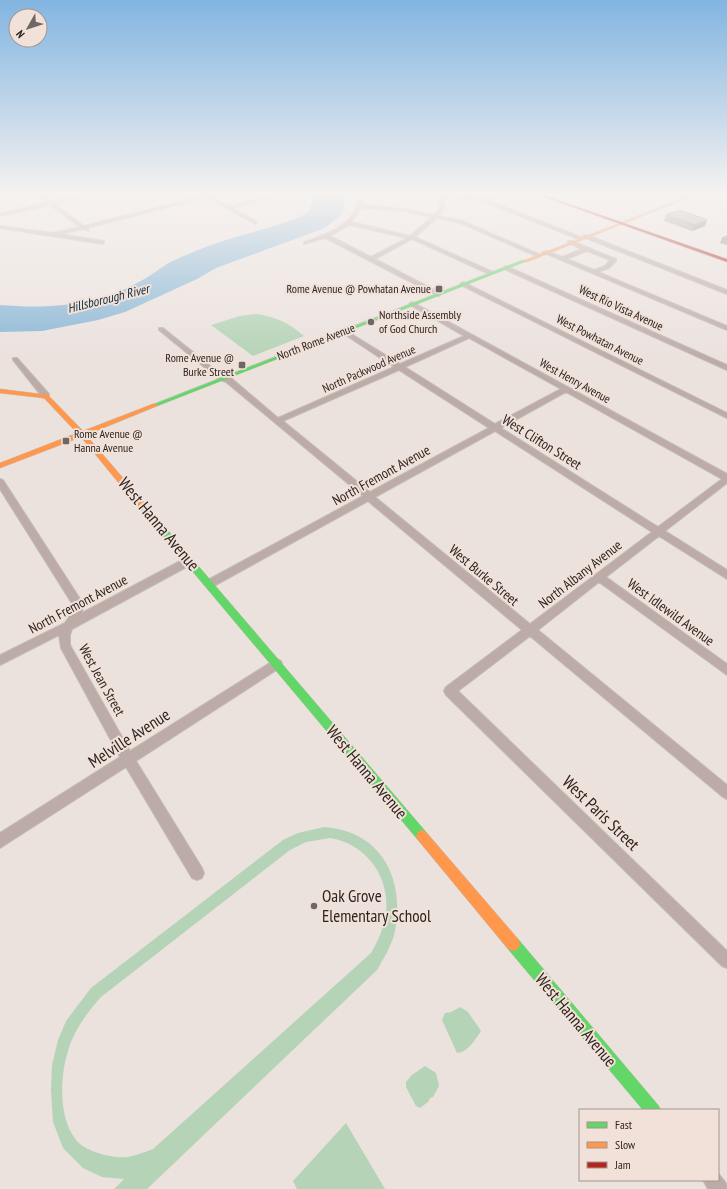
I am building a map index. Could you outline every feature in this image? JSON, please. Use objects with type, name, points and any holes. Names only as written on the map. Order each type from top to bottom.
[{"type":"street","points":[[350,248],[438,294]]},
{"type":"street","points":[[371,259],[392,248]]},
{"type":"street","points":[[436,248],[491,274]]},
{"type":"street","points":[[529,248],[562,259],[727,328]]},
{"type":"street","name":"North Rome Avenue","points":[[0,466],[553,248]]},
{"type":"street","points":[[612,248],[727,292]]},
{"type":"street","points":[[697,248],[725,259]]},
{"type":"street","points":[[562,259],[586,249],[614,260],[607,267],[594,272]]},
{"type":"street","name":"West Rio Vista Avenue","points":[[506,268],[727,368]]},
{"type":"street","name":"West Powhatan Avenue","points":[[463,284],[727,416]]},
{"type":"street","name":"West Henry Avenue","points":[[412,304],[727,478]]},
{"type":"street","name":"West Burke Street","points":[[161,329],[222,379],[228,380],[368,498],[727,793]]},
{"type":"street","name":"West Clifton Street","points":[[343,331],[727,575]]},
{"type":"street","name":"North Packwood Avenue","points":[[277,422],[469,336]]},
{"type":"street","points":[[15,359],[46,396]]},
{"type":"street","name":"North Fremont Avenue","points":[[209,584],[566,389]]},
{"type":"street","points":[[0,391],[46,396]]},
{"type":"street","name":"West Hanna Avenue","points":[[46,396],[82,434],[652,1109]]},
{"type":"street","name":"North Albany Avenue","points":[[450,691],[727,478]]},
{"type":"street","points":[[0,482],[78,605],[78,612],[66,627]]},
{"type":"street","name":"North Fremont Avenue","points":[[0,660],[66,627],[189,560]]},
{"type":"street","name":"West Idlewild Avenue","points":[[599,577],[727,670]]},
{"type":"street","name":"West Jean Street","points":[[66,627],[64,638],[65,645],[128,759],[197,873]]},
{"type":"street","name":"Melville Avenue","points":[[0,841],[277,664]]},
{"type":"street","name":"West Paris Street","points":[[450,691],[727,961]]},
{"type":"street","points":[[713,1181],[720,1189]]},
{"type":"green space","points":[[257,314],[282,321],[304,336],[253,356],[211,325],[240,316]]},
{"type":"green space","points":[[324,827],[344,830],[361,837],[374,848],[385,861],[392,876],[396,893],[397,911],[395,931],[388,951],[377,970],[147,1189],[114,1189],[124,1179],[102,1177],[83,1168],[63,1148],[53,1122],[51,1090],[52,1065],[58,1040],[66,1021],[91,988],[283,840],[298,833]],"holes":[[[330,838],[343,841],[365,855],[380,875],[384,887],[386,899],[385,919],[371,953],[153,1149],[133,1156],[114,1157],[92,1151],[80,1144],[70,1131],[63,1109],[63,1073],[68,1051],[77,1029],[101,997],[290,850],[306,842]]]},
{"type":"green space","points":[[460,1007],[468,1012],[481,1031],[468,1048],[457,1053],[442,1020],[445,1013],[451,1012]]},
{"type":"green space","points":[[425,1066],[436,1073],[439,1086],[433,1097],[420,1108],[416,1106],[406,1087],[406,1082],[412,1075]]},
{"type":"green space","points":[[346,1123],[385,1189],[297,1189],[293,1181]]},
{"type":"water","name":"Hillsborough River","points":[[202,248],[269,248],[216,268],[197,279],[125,312],[98,320],[42,331],[0,332],[0,305],[54,306],[89,301],[123,290],[180,258]]},
{"type":"traffic: fast","points":[[155,405],[525,261]]},
{"type":"traffic: fast","points":[[144,508],[422,836]]},
{"type":"traffic: fast","points":[[513,944],[652,1109]]},
{"type":"traffic: slow","points":[[525,261],[557,248]]},
{"type":"traffic: slow","points":[[0,391],[46,396],[82,434],[144,508]]},
{"type":"traffic: slow","points":[[0,466],[155,405]]},
{"type":"traffic: slow","points":[[422,836],[513,944]]},
{"type":"traffic: jam","points":[[692,248],[727,261]]},
{"type":"place","name":"Rome Avenue @ Powhatan Avenue","points":[[439,289]]},
{"type":"place","name":"Northside Assembly of God Church","points":[[371,322]]},
{"type":"place","name":"Rome Avenue @ Burke Street","points":[[242,365]]},
{"type":"place","name":"Rome Avenue @ Hanna Avenue","points":[[66,441]]},
{"type":"place","name":"Oak Grove Elementary School","points":[[314,906]]}]
